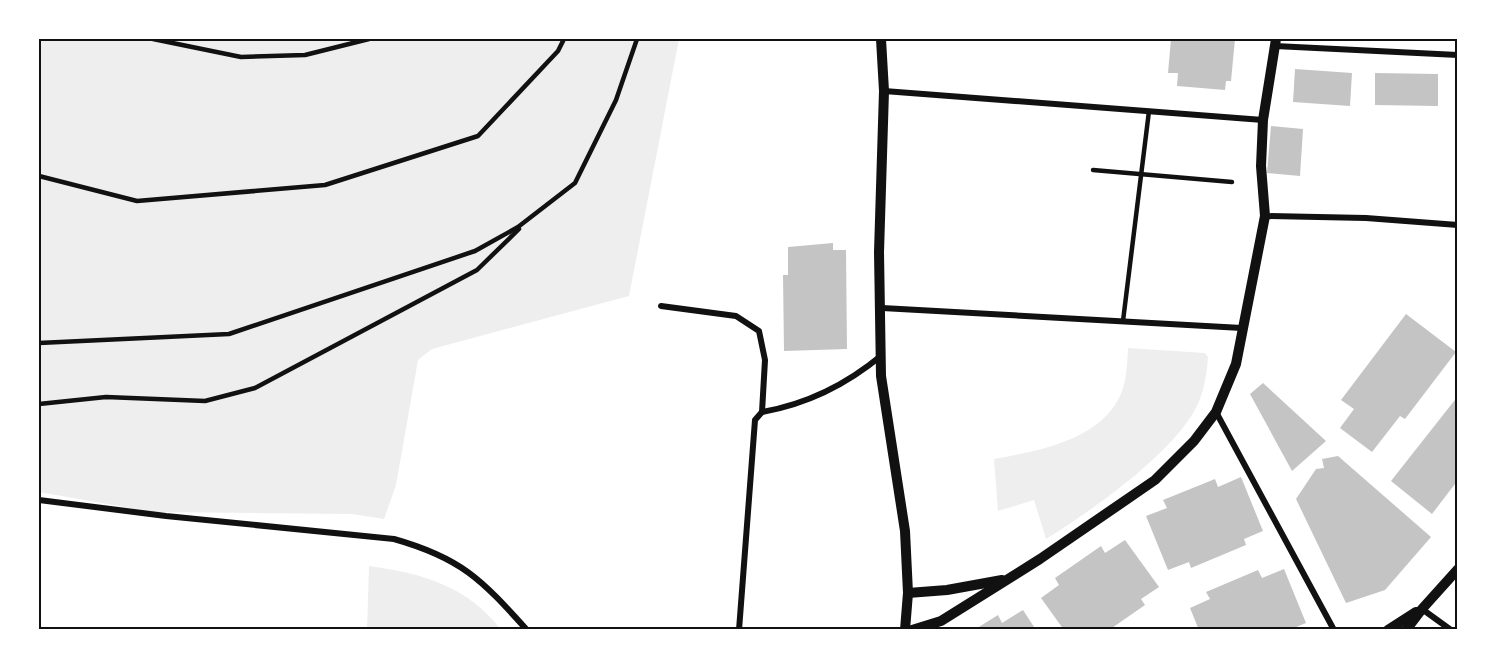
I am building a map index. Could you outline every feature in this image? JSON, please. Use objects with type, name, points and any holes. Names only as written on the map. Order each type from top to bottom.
[{"type":"street","points":[[881,39],[884,91],[879,252],[882,308],[881,376],[905,531],[908,593],[904,630]]},
{"type":"street","points":[[912,630],[941,621],[1155,480],[1194,441],[1216,412],[1236,364],[1265,216],[1261,166],[1263,120],[1275,42],[1458,55]]},
{"type":"street","points":[[884,91],[1263,120]]},
{"type":"street","points":[[1265,216],[1366,218],[1458,225]]},
{"type":"street","points":[[661,306],[736,316],[759,331],[765,360],[762,411],[754,420],[739,630]]},
{"type":"street","points":[[882,308],[1242,328]]},
{"type":"street","points":[[762,411],[790,407],[814,398],[861,372],[882,354]]},
{"type":"street","points":[[1216,412],[1334,630]]},
{"type":"street","points":[[39,500],[166,516],[394,539],[430,549],[480,579],[527,630]]},
{"type":"street","points":[[1406,630],[1458,569]]},
{"type":"street","points":[[908,593],[947,590],[1008,579]]},
{"type":"street","points":[[1388,630],[1422,609]]},
{"type":"street","points":[[1422,609],[1451,630]]},
{"type":"lane","points":[[153,39],[241,57],[305,55],[369,39]]},
{"type":"lane","points":[[39,176],[137,201],[325,185],[478,136],[558,51],[564,39]]},
{"type":"lane","points":[[39,343],[229,334],[475,251],[532,216],[575,183],[616,100],[637,39]]},
{"type":"lane","points":[[1123,321],[1149,111]]},
{"type":"lane","points":[[1093,170],[1232,182]]},
{"type":"lane","points":[[39,404],[106,397],[205,401],[255,388],[477,270],[532,216]]},
{"type":"shaded area","points":[[39,39],[679,39],[629,296],[432,349],[418,360],[396,485],[384,519],[352,514],[153,512],[39,492]]},
{"type":"shaded area","points":[[1128,348],[1205,353],[1208,357],[1206,376],[1197,406],[1170,443],[1129,480],[1046,539],[1034,500],[998,511],[994,459],[1047,448],[1096,425],[1109,413],[1122,392]]},
{"type":"shaded area","points":[[369,566],[407,573],[442,584],[474,602],[501,630],[367,630]]},
{"type":"building","points":[[1171,39],[1235,39],[1231,81],[1226,81],[1225,90],[1177,86],[1178,73],[1168,73]]},
{"type":"building","points":[[1295,69],[1352,73],[1350,106],[1293,102]]},
{"type":"building","points":[[1375,73],[1438,74],[1438,106],[1375,105]]},
{"type":"building","points":[[1271,126],[1303,129],[1300,176],[1267,173]]},
{"type":"building","points":[[833,243],[833,250],[846,250],[847,349],[784,351],[783,275],[788,275],[788,247]]},
{"type":"building","points":[[1406,314],[1456,352],[1405,419],[1400,416],[1372,452],[1340,428],[1354,409],[1341,400]]},
{"type":"building","points":[[1263,383],[1326,441],[1292,471],[1250,394]]},
{"type":"building","points":[[1458,396],[1458,480],[1432,514],[1391,481]]},
{"type":"building","points":[[1338,456],[1431,537],[1385,590],[1346,603],[1296,499],[1316,469],[1324,468],[1322,459]]},
{"type":"building","points":[[1241,477],[1263,531],[1244,539],[1246,545],[1191,568],[1189,562],[1168,570],[1146,516],[1167,508],[1163,500],[1215,479],[1218,487]]},
{"type":"building","points":[[1125,540],[1159,587],[1141,599],[1145,605],[1109,630],[1064,630],[1041,598],[1059,585],[1055,578],[1101,546],[1105,553]]},
{"type":"building","points":[[1284,569],[1306,623],[1289,630],[1199,630],[1190,608],[1210,599],[1206,592],[1258,570],[1262,578]]},
{"type":"building","points":[[1023,610],[1036,630],[974,630],[998,615],[1002,623]]}]
